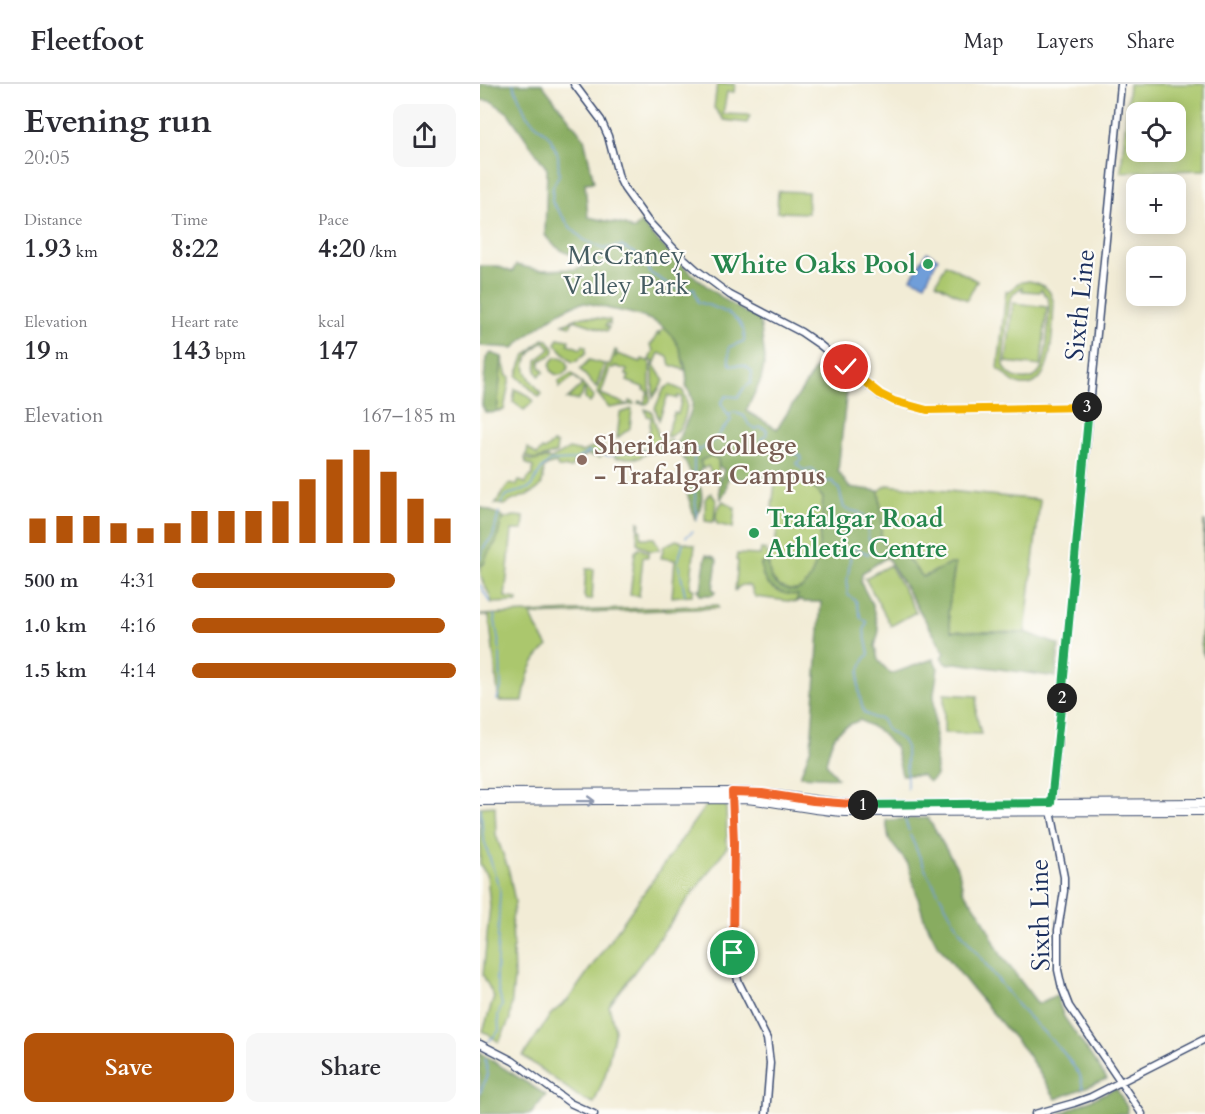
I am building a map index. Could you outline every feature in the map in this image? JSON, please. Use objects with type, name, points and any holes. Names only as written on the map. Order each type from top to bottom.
[{"type":"main road","points":[[480,793],[732,796]]},
{"type":"main road","points":[[480,801],[732,796],[762,793],[813,801],[862,805],[1205,811]]},
{"type":"main road","points":[[1051,807],[1205,803]]},
{"type":"street","points":[[574,84],[601,120],[624,188],[655,229],[677,252],[730,295],[816,341],[880,394],[894,401],[927,410],[1089,407]]},
{"type":"street","name":"Sixth Line","points":[[1121,84],[1051,807],[1064,877],[1057,954],[1062,988],[1069,1006],[1142,1114]]},
{"type":"street","points":[[732,796],[733,953],[738,981],[767,1039],[770,1063],[766,1114]]},
{"type":"street","points":[[1035,1114],[1074,1103],[1205,1040]]},
{"type":"street","points":[[480,1044],[513,1061],[570,1103],[594,1114]]},
{"type":"green space","name":"McCraney Valley Park","points":[[480,84],[542,84],[584,138],[594,182],[585,183],[588,217],[625,225],[633,230],[641,223],[696,278],[726,301],[760,320],[765,359],[761,380],[746,411],[777,429],[822,358],[848,380],[838,471],[849,487],[879,491],[881,535],[886,547],[905,556],[923,577],[950,564],[955,564],[948,612],[951,631],[1028,633],[1059,645],[1056,677],[956,663],[946,664],[941,657],[945,653],[887,557],[862,573],[861,583],[872,604],[879,631],[875,646],[878,660],[891,674],[933,659],[938,668],[934,693],[936,776],[929,782],[922,775],[902,775],[895,746],[881,732],[860,720],[839,731],[830,746],[826,763],[837,778],[800,776],[811,747],[821,602],[801,600],[796,602],[798,595],[791,595],[772,588],[764,578],[761,564],[768,561],[771,577],[783,588],[796,590],[806,584],[817,558],[823,498],[809,485],[779,473],[775,483],[728,477],[726,490],[721,499],[719,488],[724,470],[719,466],[718,459],[710,456],[700,461],[702,467],[697,477],[691,474],[677,445],[691,409],[691,394],[686,387],[682,356],[671,334],[644,317],[583,303],[576,304],[557,314],[514,348],[480,346],[480,266],[497,266],[512,272],[516,265],[539,270],[584,268],[585,264],[576,255],[559,248],[545,235],[547,169],[508,113],[491,101],[480,100]]},
{"type":"green space","points":[[717,84],[735,84],[734,92],[727,92],[723,114],[750,115],[747,123],[724,120],[714,108]]},
{"type":"green space","points":[[1129,84],[1205,84],[1205,170],[1121,172],[1126,117],[1126,162],[1186,162],[1186,102],[1127,102]]},
{"type":"green space","points":[[778,191],[808,192],[808,213],[777,212]]},
{"type":"green space","points":[[946,264],[977,281],[967,300],[936,283]]},
{"type":"green space","points":[[1029,281],[1043,286],[1049,291],[1054,305],[1052,341],[1046,368],[1040,378],[1032,384],[1021,385],[1014,383],[998,369],[1006,291],[1010,291],[1018,283]],"holes":[[[1022,287],[1022,291],[1040,292],[1041,289],[1048,298],[1049,305],[1044,361],[1038,374],[1029,379],[1014,377],[1004,365],[1010,300],[1014,293]]]},
{"type":"green space","points":[[1013,303],[1047,307],[1041,366],[1006,362]]},
{"type":"green space","points":[[583,316],[610,320],[610,324],[607,323],[606,326],[609,327],[607,331],[574,320],[570,326],[563,324]]},
{"type":"green space","points":[[665,327],[679,344],[685,370],[670,365],[668,357],[659,353],[654,365],[664,381],[653,398],[653,361],[649,360],[653,350],[650,345]]},
{"type":"green space","points":[[558,338],[569,340],[568,344],[581,349],[583,345],[586,347],[586,353],[577,361],[572,362],[556,344]]},
{"type":"green space","points":[[543,339],[548,340],[554,349],[553,354],[540,361],[540,367],[544,372],[539,376],[536,371],[537,360],[550,349],[544,341],[529,355],[525,366],[530,379],[542,394],[539,397],[517,376],[524,357]]},
{"type":"green space","points":[[615,350],[617,351],[615,358],[617,354],[641,362],[642,359],[650,362],[650,401],[647,404],[638,403],[639,401],[644,403],[648,392],[644,390],[645,388],[627,381],[629,376],[626,375],[627,370],[615,366],[614,369],[610,368],[601,394],[628,405],[609,408],[597,393],[607,364],[610,365]]},
{"type":"green space","points":[[491,353],[502,357],[497,411],[492,413],[485,412],[482,405],[486,358]]},
{"type":"green space","points":[[502,357],[507,376],[510,377],[504,410],[497,411]]},
{"type":"green space","points":[[559,357],[565,360],[568,366],[565,372],[559,375],[553,372],[550,366],[553,360]]},
{"type":"green space","points":[[589,360],[604,364],[596,388],[580,369]]},
{"type":"green space","points":[[572,373],[594,397],[590,403],[585,399],[583,389],[582,396],[578,400],[567,399],[582,385],[574,376],[559,388],[559,381]]},
{"type":"green space","points":[[670,385],[682,390],[686,409],[683,423],[674,434],[668,437],[666,436],[674,413],[678,414],[682,397],[678,396],[677,399],[668,395],[659,420],[655,408],[664,389]]},
{"type":"green space","points":[[515,389],[534,401],[524,410],[513,402]]},
{"type":"green space","points":[[632,409],[630,428],[617,438],[620,413]]},
{"type":"green space","points":[[645,409],[652,412],[660,442],[648,445],[651,417],[647,416]]},
{"type":"green space","points":[[672,441],[675,451],[651,453],[639,458],[615,458],[613,452],[620,444],[640,446],[644,450],[660,445],[661,448],[663,442]]},
{"type":"green space","points":[[553,443],[557,444],[556,453],[535,460],[526,456],[528,448],[537,455]]},
{"type":"green space","points":[[600,444],[607,450],[600,458],[587,455],[574,463],[571,468],[558,467],[556,463],[548,465],[544,468],[542,483],[536,491],[505,505],[495,504],[509,484],[517,485],[519,481],[526,483],[533,475],[533,467],[526,463],[525,458],[532,461],[551,459],[569,449],[582,452]]},
{"type":"green space","points":[[710,456],[718,459],[719,480],[716,482],[713,472],[711,473],[708,466],[703,469],[700,461]]},
{"type":"green space","points":[[779,473],[809,485],[823,498],[818,554],[810,581],[797,590],[783,588],[772,579],[769,564],[761,564],[764,579],[768,585],[784,593],[799,595],[796,602],[756,597],[751,587],[746,585],[740,586],[735,591],[737,554],[760,555],[761,549],[766,550],[767,554],[774,554],[779,514],[772,507],[775,483]]},
{"type":"green space","points":[[688,480],[695,481],[702,494],[700,510],[695,519],[687,493]]},
{"type":"green space","points":[[887,485],[1040,500],[1025,633],[951,631],[948,612],[955,565],[950,564],[923,577],[905,556],[886,547],[881,535],[879,491]]},
{"type":"green space","points":[[711,493],[716,500],[712,522],[705,521],[705,499]]},
{"type":"green space","points":[[723,501],[735,508],[733,528],[717,524],[717,512]]},
{"type":"green space","points":[[480,507],[501,515],[504,519],[496,542],[484,564],[480,566]]},
{"type":"green space","points":[[514,516],[524,517],[523,530],[512,530],[505,597],[518,599],[517,602],[492,603],[483,583],[480,566],[484,564],[486,553],[498,536],[499,524],[504,519]]},
{"type":"green space","points":[[1205,521],[1205,658],[1201,648]]},
{"type":"green space","points":[[638,522],[640,522],[641,538],[654,538],[659,550],[650,551],[637,543]]},
{"type":"green space","points":[[676,540],[695,545],[690,588],[694,589],[692,595],[672,597],[675,560],[661,558],[664,546]]},
{"type":"green space","points":[[640,548],[648,553],[648,557],[643,557],[639,596],[630,595],[635,552]]},
{"type":"green space","points":[[706,555],[717,560],[713,590],[716,591],[713,595],[700,595],[698,589],[701,589]]},
{"type":"green space","points":[[890,565],[916,612],[891,626],[865,578]]},
{"type":"green space","points":[[586,569],[594,569],[592,599],[586,600],[584,596]]},
{"type":"green space","points":[[718,605],[718,608],[531,615],[548,646],[533,664],[523,701],[499,701],[489,616],[480,615]]},
{"type":"green space","points":[[944,694],[977,696],[976,713],[981,734],[944,733]]},
{"type":"green space","points":[[708,802],[726,802],[727,847],[609,1006],[615,1030],[605,1076],[594,1103],[582,1099],[523,1056],[551,1014],[568,1000]]},
{"type":"green space","points":[[495,806],[496,835],[509,871],[515,902],[512,920],[514,978],[510,1019],[499,1042],[483,1031],[494,997],[483,975],[490,906],[487,876],[480,864],[480,807]]},
{"type":"green space","points":[[928,818],[959,871],[963,891],[980,913],[1001,955],[1038,1004],[1056,995],[1064,1017],[1107,1079],[1056,1099],[1026,1052],[937,944],[924,919],[908,864],[889,840],[886,820]]},
{"type":"green space","points":[[480,1053],[546,1095],[531,1114],[480,1114]]},
{"type":"green space","points":[[1116,1088],[1127,1107],[1127,1114],[1060,1114]]},
{"type":"water","name":"White Oaks Pool","points":[[927,252],[938,258],[925,284],[911,278]]},
{"type":"waterway","points":[[513,84],[527,116],[550,137],[558,155],[559,175],[553,186],[552,202],[571,228],[584,240],[603,249],[621,246],[645,259],[650,273],[675,288],[688,290],[694,288],[698,302],[730,314],[741,325],[744,341],[729,347],[729,362],[731,365],[742,365],[749,369],[752,372],[751,383],[738,397],[726,396],[721,403],[731,420],[714,440],[700,450],[690,446],[678,446]]},
{"type":"waterway","points":[[729,415],[734,412],[744,416],[749,425],[755,429],[761,427],[767,430],[766,435],[761,439],[764,444],[782,447],[801,456],[802,460],[796,463],[803,470],[812,469],[824,482],[832,481],[839,489],[844,508],[860,513],[869,523],[868,537],[873,549],[868,554],[855,548],[850,551],[847,584],[848,595],[856,601],[861,618],[867,622],[864,631],[869,654],[859,674],[860,698],[864,713],[881,719],[887,730],[902,740],[906,747],[907,789]]},
{"type":"waterway","points":[[501,503],[507,495],[530,488],[543,467],[550,461],[574,460],[589,452],[610,456],[624,452],[660,451],[673,447]]},
{"type":"waterway","points":[[694,474],[694,457],[700,450]]},
{"type":"waterway","points":[[694,482],[697,521]]},
{"type":"waterway","points":[[480,559],[484,547],[493,536],[499,512]]},
{"type":"waterway","points":[[686,537],[693,531]]},
{"type":"waterway","points":[[683,543],[678,562],[685,594]]},
{"type":"waterway","points":[[1205,583],[1202,607],[1205,633]]},
{"type":"waterway","points":[[480,585],[490,602]]},
{"type":"waterway","points":[[494,615],[500,650]]},
{"type":"waterway","points":[[497,700],[501,688],[500,653]]},
{"type":"waterway","points":[[481,808],[483,837],[500,890],[496,979],[502,1005],[498,1015],[499,1031],[489,1041]]},
{"type":"waterway","points":[[905,820],[909,831]]},
{"type":"waterway","points":[[910,835],[926,871],[960,931],[1019,1007],[1063,1052],[1080,1075],[1083,1088]]},
{"type":"waterway","points":[[480,1093],[488,1074],[485,1059]]},
{"type":"place","name":"White Oaks Pool","points":[[928,264]]},
{"type":"place","name":"Sheridan College - Trafalgar Campus","points":[[582,460]]},
{"type":"place","name":"Trafalgar Road Athletic Centre","points":[[754,533]]},
{"type":"route","points":[[733,953],[732,792],[784,795],[813,801],[862,805],[1051,803],[1089,407],[927,410],[894,401],[880,394],[846,367]]}]
